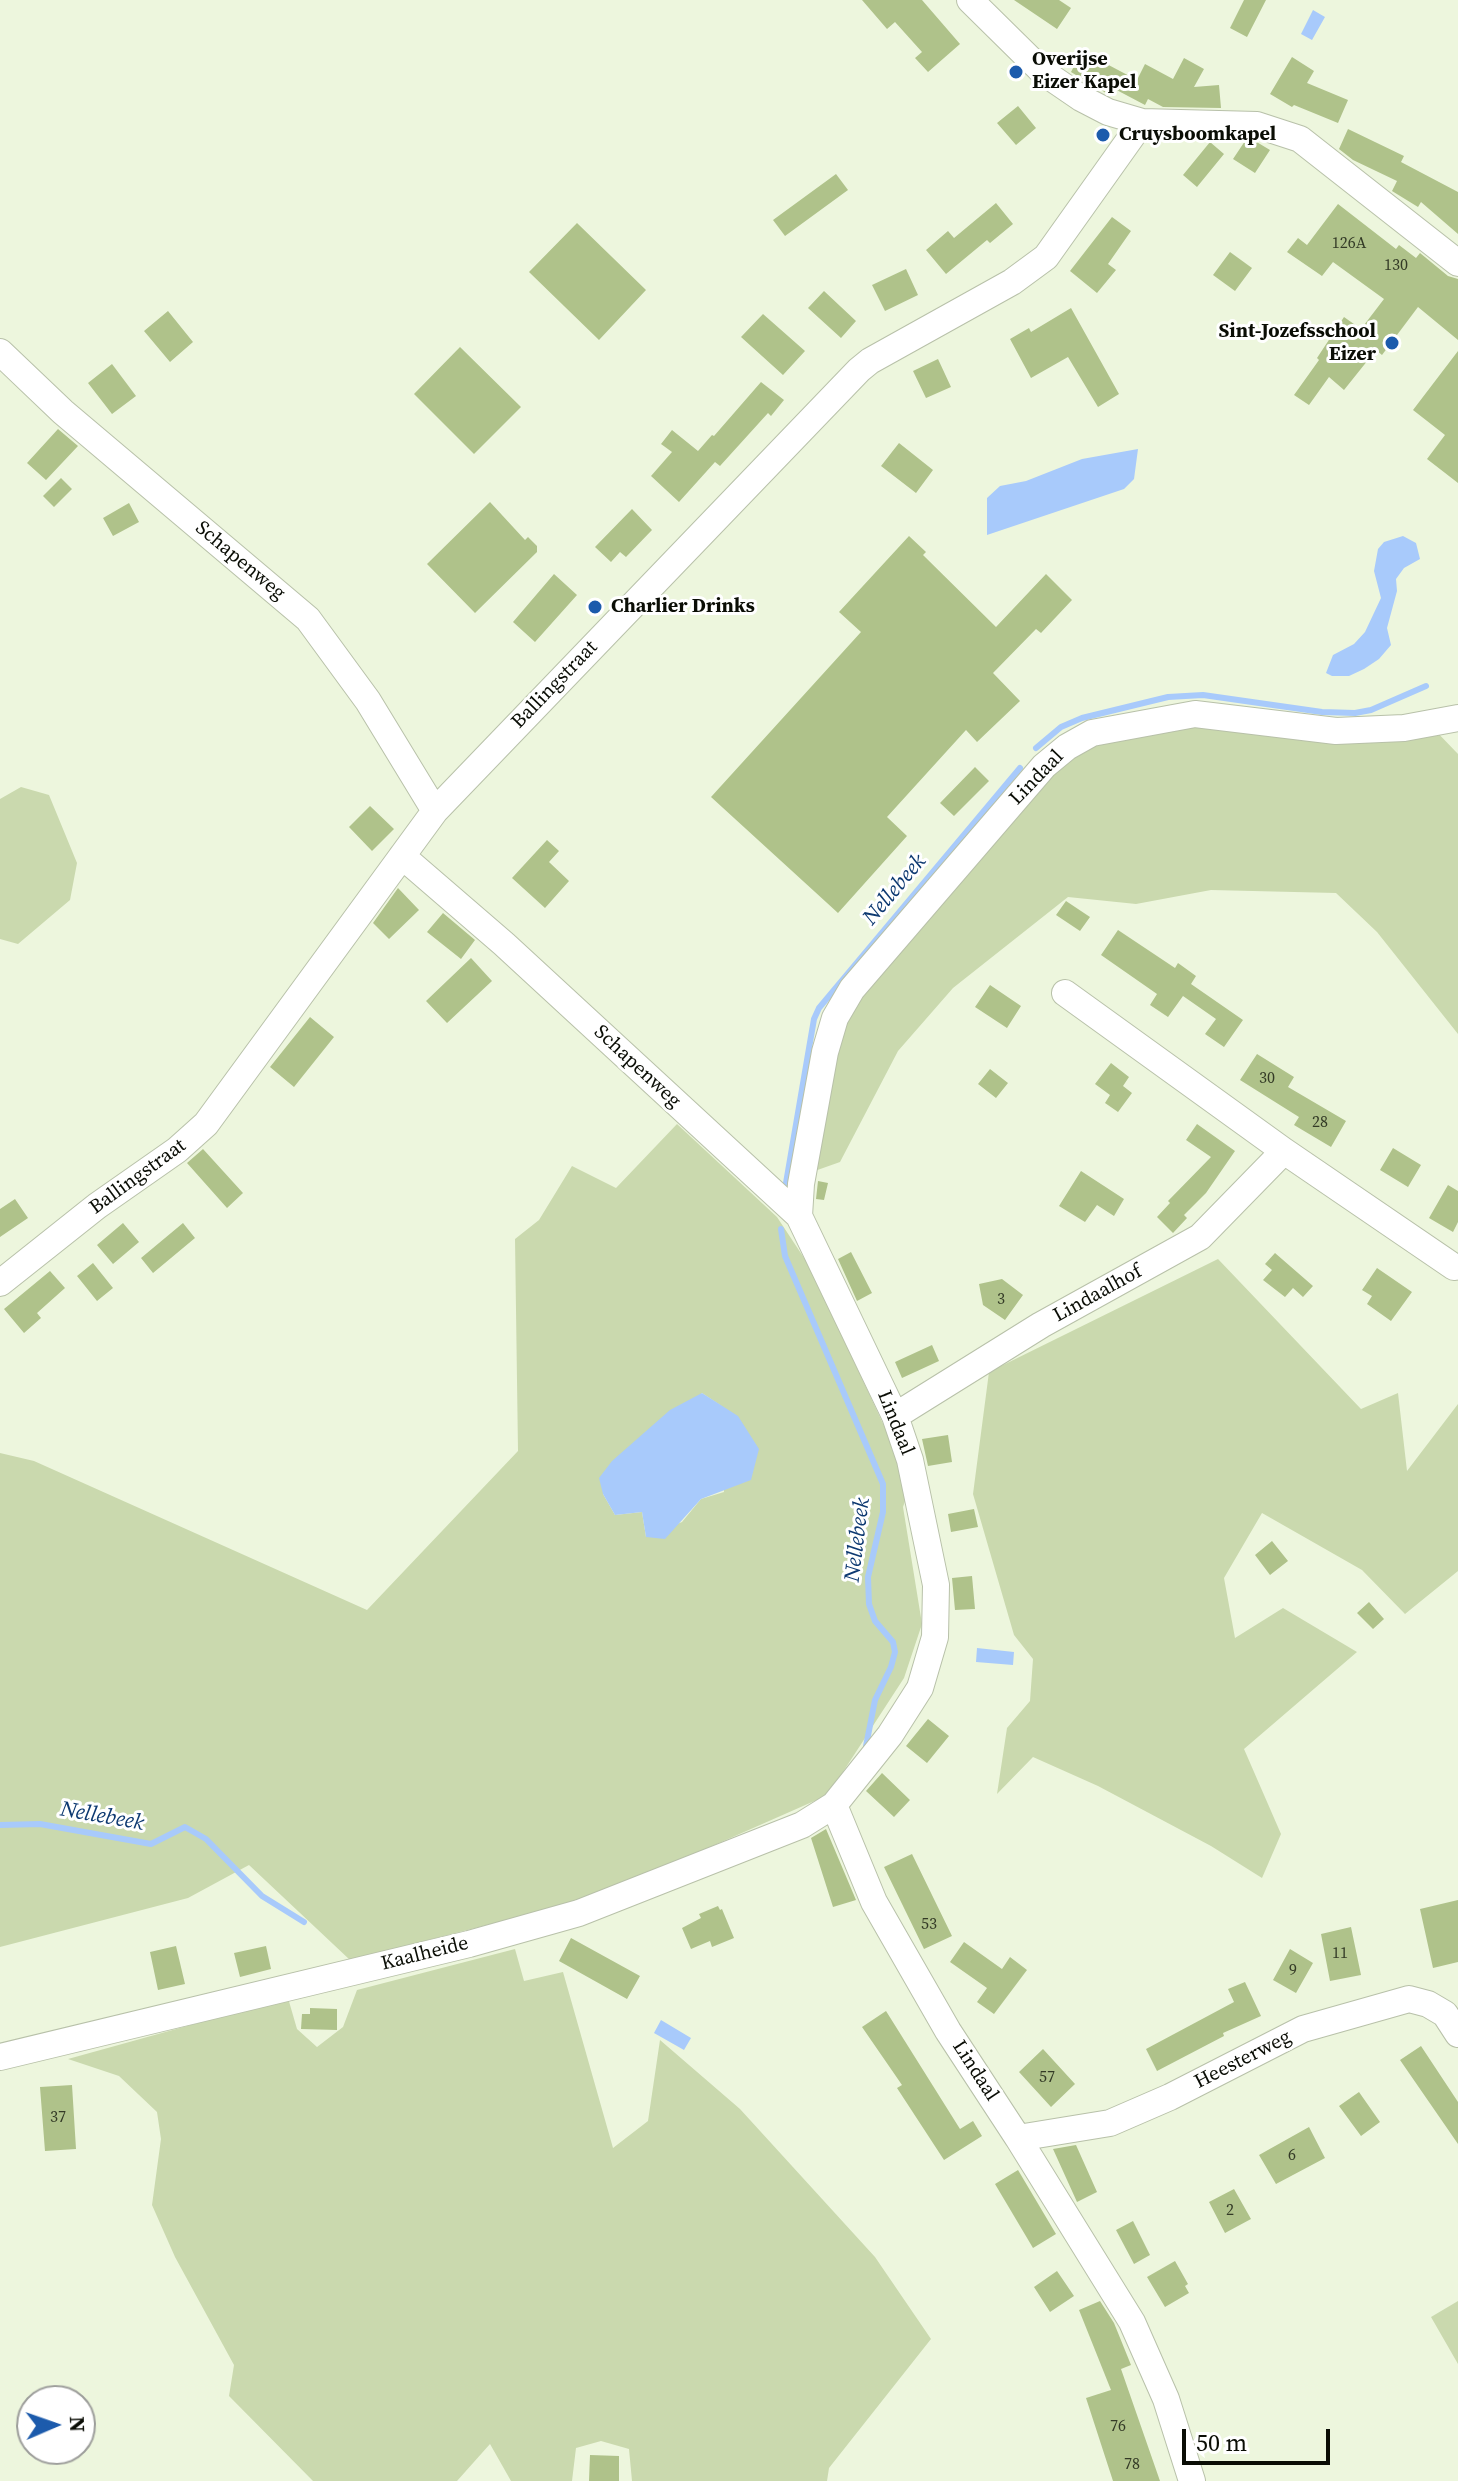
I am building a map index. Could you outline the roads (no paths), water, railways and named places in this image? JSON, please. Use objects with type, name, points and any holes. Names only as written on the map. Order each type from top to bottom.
[{"type":"street","points":[[970,0],[1013,45],[1063,87],[1108,112],[1142,122],[1257,125],[1300,139],[1458,263]]},
{"type":"street","name":"Ballingstraat","points":[[0,1283],[97,1206],[177,1150],[206,1124],[435,811],[859,370],[1012,282],[1046,257],[1142,122]]},
{"type":"street","name":"Schapenweg","points":[[0,352],[63,412],[308,619],[368,701],[435,811]]},
{"type":"street","name":"Lindaal","points":[[1192,2481],[1166,2399],[1132,2322],[948,2031],[874,1902],[834,1805],[890,1735],[920,1688],[935,1637],[936,1585],[910,1460],[895,1416],[799,1216],[801,1184],[825,1052],[835,1018],[862,977],[1044,766],[1067,747],[1092,733],[1195,714],[1336,731],[1404,728],[1458,718]]},
{"type":"street","name":"Schapenweg","points":[[402,856],[504,944],[799,1216]]},
{"type":"street","points":[[1065,993],[1284,1151],[1454,1267]]},
{"type":"street","name":"Lindaalhof","points":[[895,1416],[1041,1325],[1200,1237],[1284,1151]]},
{"type":"street","name":"Kaalheide","points":[[0,2057],[469,1944],[579,1913],[802,1825],[834,1805]]},
{"type":"street","name":"Heesterweg","points":[[1018,2138],[1110,2123],[1170,2097],[1303,2029],[1409,1999],[1428,2004],[1445,2014],[1458,2034]]},
{"type":"water","points":[[1313,10],[1325,17],[1312,40],[1301,34]]},
{"type":"water","points":[[1138,449],[1134,479],[1124,489],[987,535],[987,498],[1000,486],[1026,481],[1082,459]]},
{"type":"water","points":[[1403,536],[1416,543],[1420,559],[1404,568],[1396,579],[1397,591],[1387,628],[1391,645],[1379,659],[1349,676],[1326,673],[1333,655],[1354,644],[1365,632],[1381,598],[1374,571],[1378,549],[1384,542]]},
{"type":"water","points":[[702,1393],[738,1416],[759,1449],[751,1480],[701,1499],[665,1539],[646,1537],[642,1512],[615,1515],[603,1494],[599,1478],[612,1461],[670,1410]]},
{"type":"water","points":[[977,1648],[1014,1652],[1013,1665],[976,1662]]},
{"type":"water","points":[[661,2020],[691,2038],[684,2050],[654,2033]]},
{"type":"waterway","name":"Nellebeek","points":[[1036,748],[1061,727],[1082,718],[1168,697],[1203,695],[1322,712],[1355,713],[1371,710],[1426,686]]},
{"type":"waterway","name":"Nellebeek","points":[[786,1183],[814,1019],[819,1008],[1020,768]]},
{"type":"waterway","name":"Nellebeek","points":[[781,1229],[785,1256],[883,1484],[883,1512],[868,1577],[869,1604],[875,1621],[893,1642],[895,1652],[875,1700],[866,1746]]},
{"type":"waterway","name":"Nellebeek","points":[[0,1825],[40,1824],[151,1844],[185,1827],[206,1839],[262,1896],[304,1922]]},
{"type":"place","name":"Overijse Eizer Kapel","points":[[1016,72]]},
{"type":"place","name":"Cruysboomkapel","points":[[1103,135]]},
{"type":"place","name":"Sint-Jozefsschool Eizer","points":[[1392,343]]},
{"type":"place","name":"Charlier Drinks","points":[[595,607]]}]
